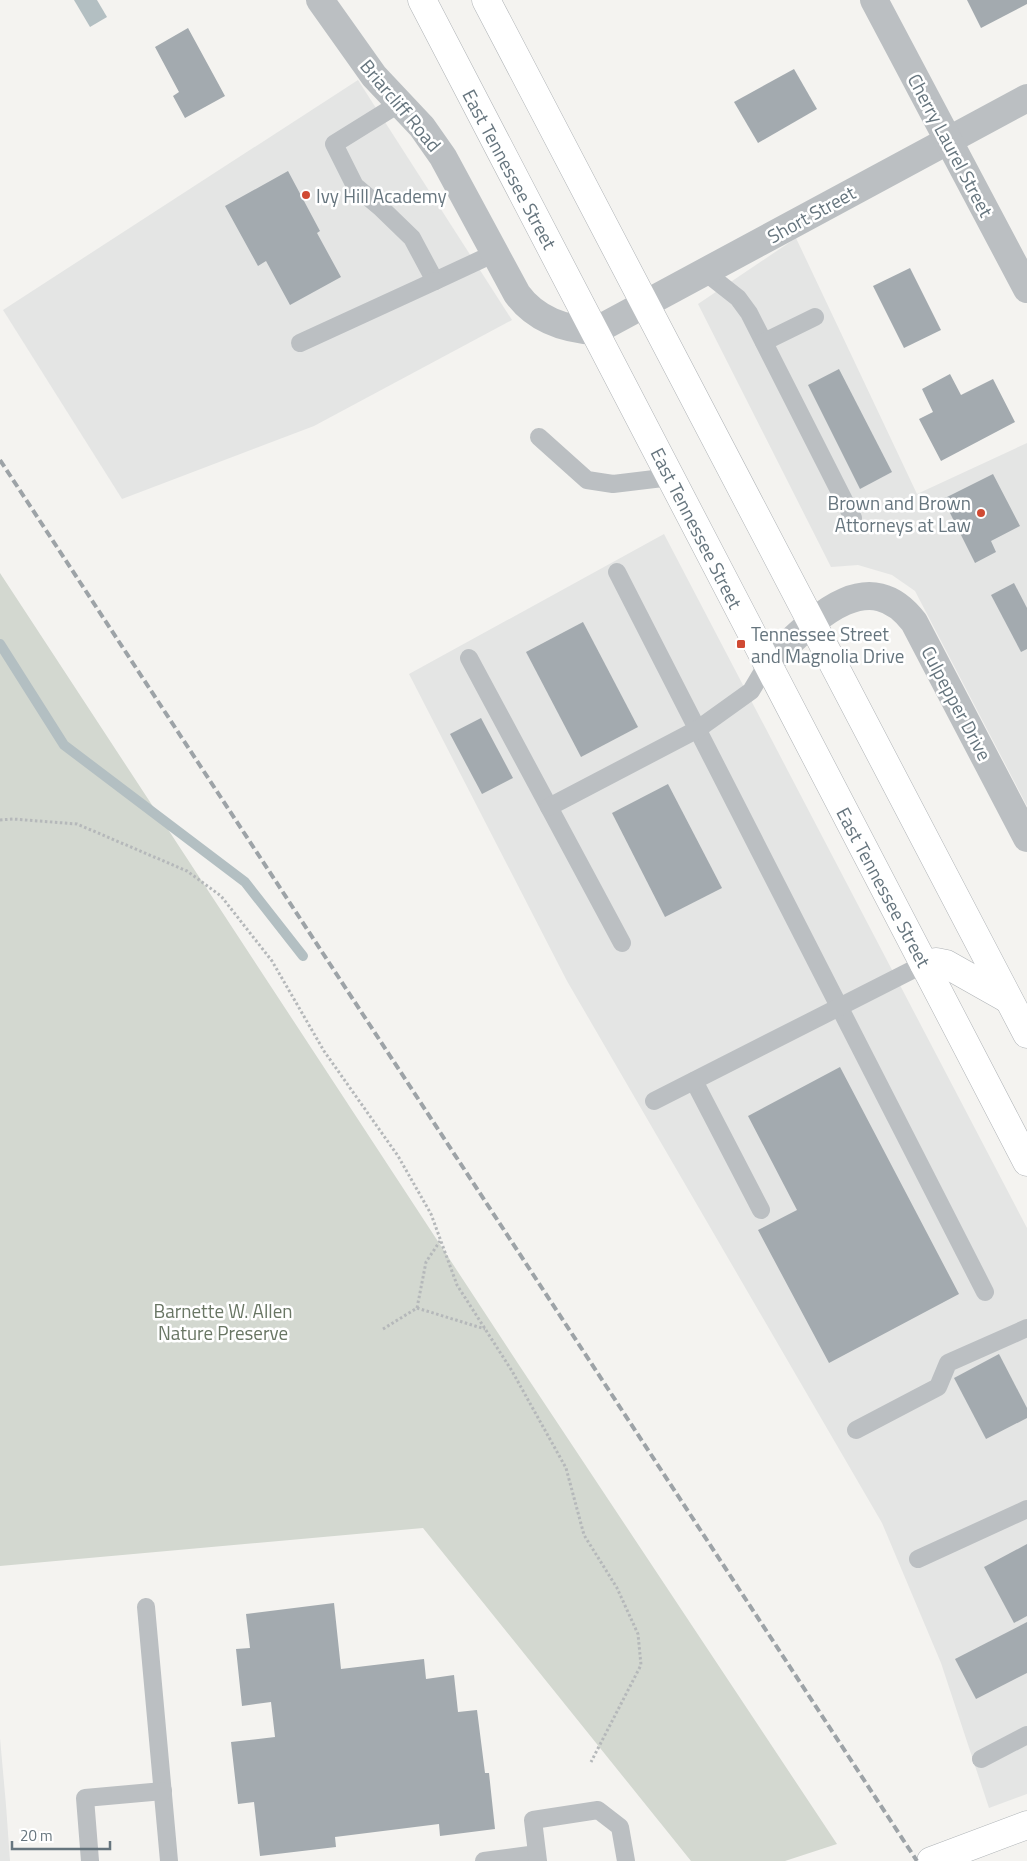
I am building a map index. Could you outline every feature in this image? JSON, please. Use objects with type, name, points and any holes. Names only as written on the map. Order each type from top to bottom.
[{"type":"main road","name":"East Tennessee Street","points":[[422,0],[1027,1162]]},
{"type":"main road","points":[[486,0],[1027,1034]]},
{"type":"main road","points":[[924,964],[936,962],[946,964],[1008,999]]},
{"type":"main road","points":[[931,1861],[1027,1825]]},
{"type":"street","name":"Briarcliff Road","points":[[320,0],[374,76],[422,127],[443,157],[517,294],[532,310],[543,318],[566,328],[595,331]]},
{"type":"street","name":"Cherry Laurel Street","points":[[874,0],[1027,289]]},
{"type":"street","name":"Short Street","points":[[595,331],[1027,98]]},
{"type":"street","name":"Culpepper Drive","points":[[767,664],[811,623],[834,606],[852,598],[872,596],[890,600],[908,614],[914,622],[1027,838]]},
{"type":"lane","points":[[400,103],[334,144],[355,186],[412,238],[435,281]]},
{"type":"lane","points":[[300,342],[495,253]]},
{"type":"lane","points":[[705,272],[738,298],[749,313],[853,518]]},
{"type":"lane","points":[[764,342],[815,317]]},
{"type":"lane","points":[[539,437],[587,480],[613,484],[671,478]]},
{"type":"lane","points":[[617,572],[985,1292]]},
{"type":"lane","points":[[469,658],[622,943]]},
{"type":"lane","points":[[549,808],[698,729],[751,690],[767,664]]},
{"type":"lane","points":[[654,1101],[924,964]]},
{"type":"lane","points":[[694,1081],[761,1210]]},
{"type":"lane","points":[[856,1430],[938,1387],[948,1363],[1027,1328]]},
{"type":"lane","points":[[918,1559],[1027,1509]]},
{"type":"lane","points":[[146,1606],[169,1861]]},
{"type":"lane","points":[[982,1759],[1027,1735]]},
{"type":"lane","points":[[90,1861],[85,1798],[163,1791]]},
{"type":"lane","points":[[484,1861],[538,1858],[533,1820],[598,1810],[620,1827],[626,1861]]},
{"type":"path","points":[[0,820],[13,819],[77,824],[187,871],[221,896],[272,961],[324,1052],[398,1156],[431,1214],[457,1285],[512,1371],[566,1468],[584,1535],[617,1588],[638,1634],[641,1665],[591,1762]]},
{"type":"path","points":[[383,1329],[417,1308],[426,1262],[440,1240]]},
{"type":"path","points":[[417,1308],[485,1329]]},
{"type":"shaded area","points":[[74,0],[97,0],[107,17],[90,27]]},
{"type":"shaded area","name":"Ivy Hill Academy","points":[[358,80],[512,320],[314,426],[122,499],[3,310]]},
{"type":"shaded area","points":[[796,238],[917,494],[1027,443],[1027,806],[915,591],[892,575],[858,565],[831,567],[698,304]]},
{"type":"shaded area","points":[[664,534],[1027,1228],[1027,1794],[989,1808],[941,1663],[882,1523],[567,981],[409,674]]},
{"type":"shaded area","points":[[0,1738],[6,1805],[10,1861],[0,1861]]},
{"type":"green space","name":"Barnette W. Allen Nature Preserve","points":[[0,573],[517,1362],[837,1844],[785,1861],[691,1861],[423,1528],[0,1566]]},
{"type":"building","points":[[967,0],[1027,0],[1027,4],[981,28]]},
{"type":"building","points":[[188,28],[225,96],[185,118],[173,96],[179,92],[155,47]]},
{"type":"building","points":[[794,69],[817,109],[758,143],[734,102]]},
{"type":"building","points":[[288,171],[320,231],[317,233],[341,277],[290,305],[266,261],[258,266],[225,206]]},
{"type":"building","points":[[910,268],[941,330],[904,348],[873,286]]},
{"type":"building","points":[[839,369],[892,472],[860,489],[808,385]]},
{"type":"building","points":[[950,374],[961,395],[993,379],[1015,422],[941,461],[919,419],[933,412],[922,389]]},
{"type":"building","name":"Brown and Brown Attorneys at Law","points":[[993,474],[1020,526],[991,541],[996,552],[975,563],[943,499]]},
{"type":"building","points":[[1014,583],[1027,608],[1027,649],[1021,652],[991,595]]},
{"type":"building","points":[[583,622],[638,727],[581,757],[526,652]]},
{"type":"building","points":[[481,718],[513,778],[482,794],[450,734]]},
{"type":"building","points":[[668,784],[722,888],[665,917],[612,813]]},
{"type":"building","points":[[840,1067],[959,1294],[829,1363],[758,1230],[797,1210],[748,1116]]},
{"type":"building","points":[[999,1354],[1027,1408],[1027,1418],[986,1439],[954,1378]]},
{"type":"building","points":[[1027,1544],[1027,1616],[1014,1623],[984,1567]]},
{"type":"building","points":[[334,1603],[341,1669],[424,1659],[426,1679],[454,1675],[458,1712],[477,1710],[485,1773],[489,1773],[495,1829],[440,1836],[439,1824],[335,1837],[336,1847],[260,1856],[254,1802],[238,1804],[231,1742],[275,1737],[271,1702],[242,1706],[236,1649],[250,1648],[246,1614]]},
{"type":"building","points":[[1027,1622],[1027,1673],[976,1699],[955,1659]]},
{"type":"waterway","points":[[0,644],[64,745],[245,882],[303,956]]},
{"type":"railway","points":[[0,460],[917,1861]]},
{"type":"place","name":"Ivy Hill Academy","points":[[306,195]]},
{"type":"place","name":"Brown and Brown Attorneys at Law","points":[[981,513]]},
{"type":"place","name":"Tennessee Street and Magnolia Drive","points":[[741,644]]}]
